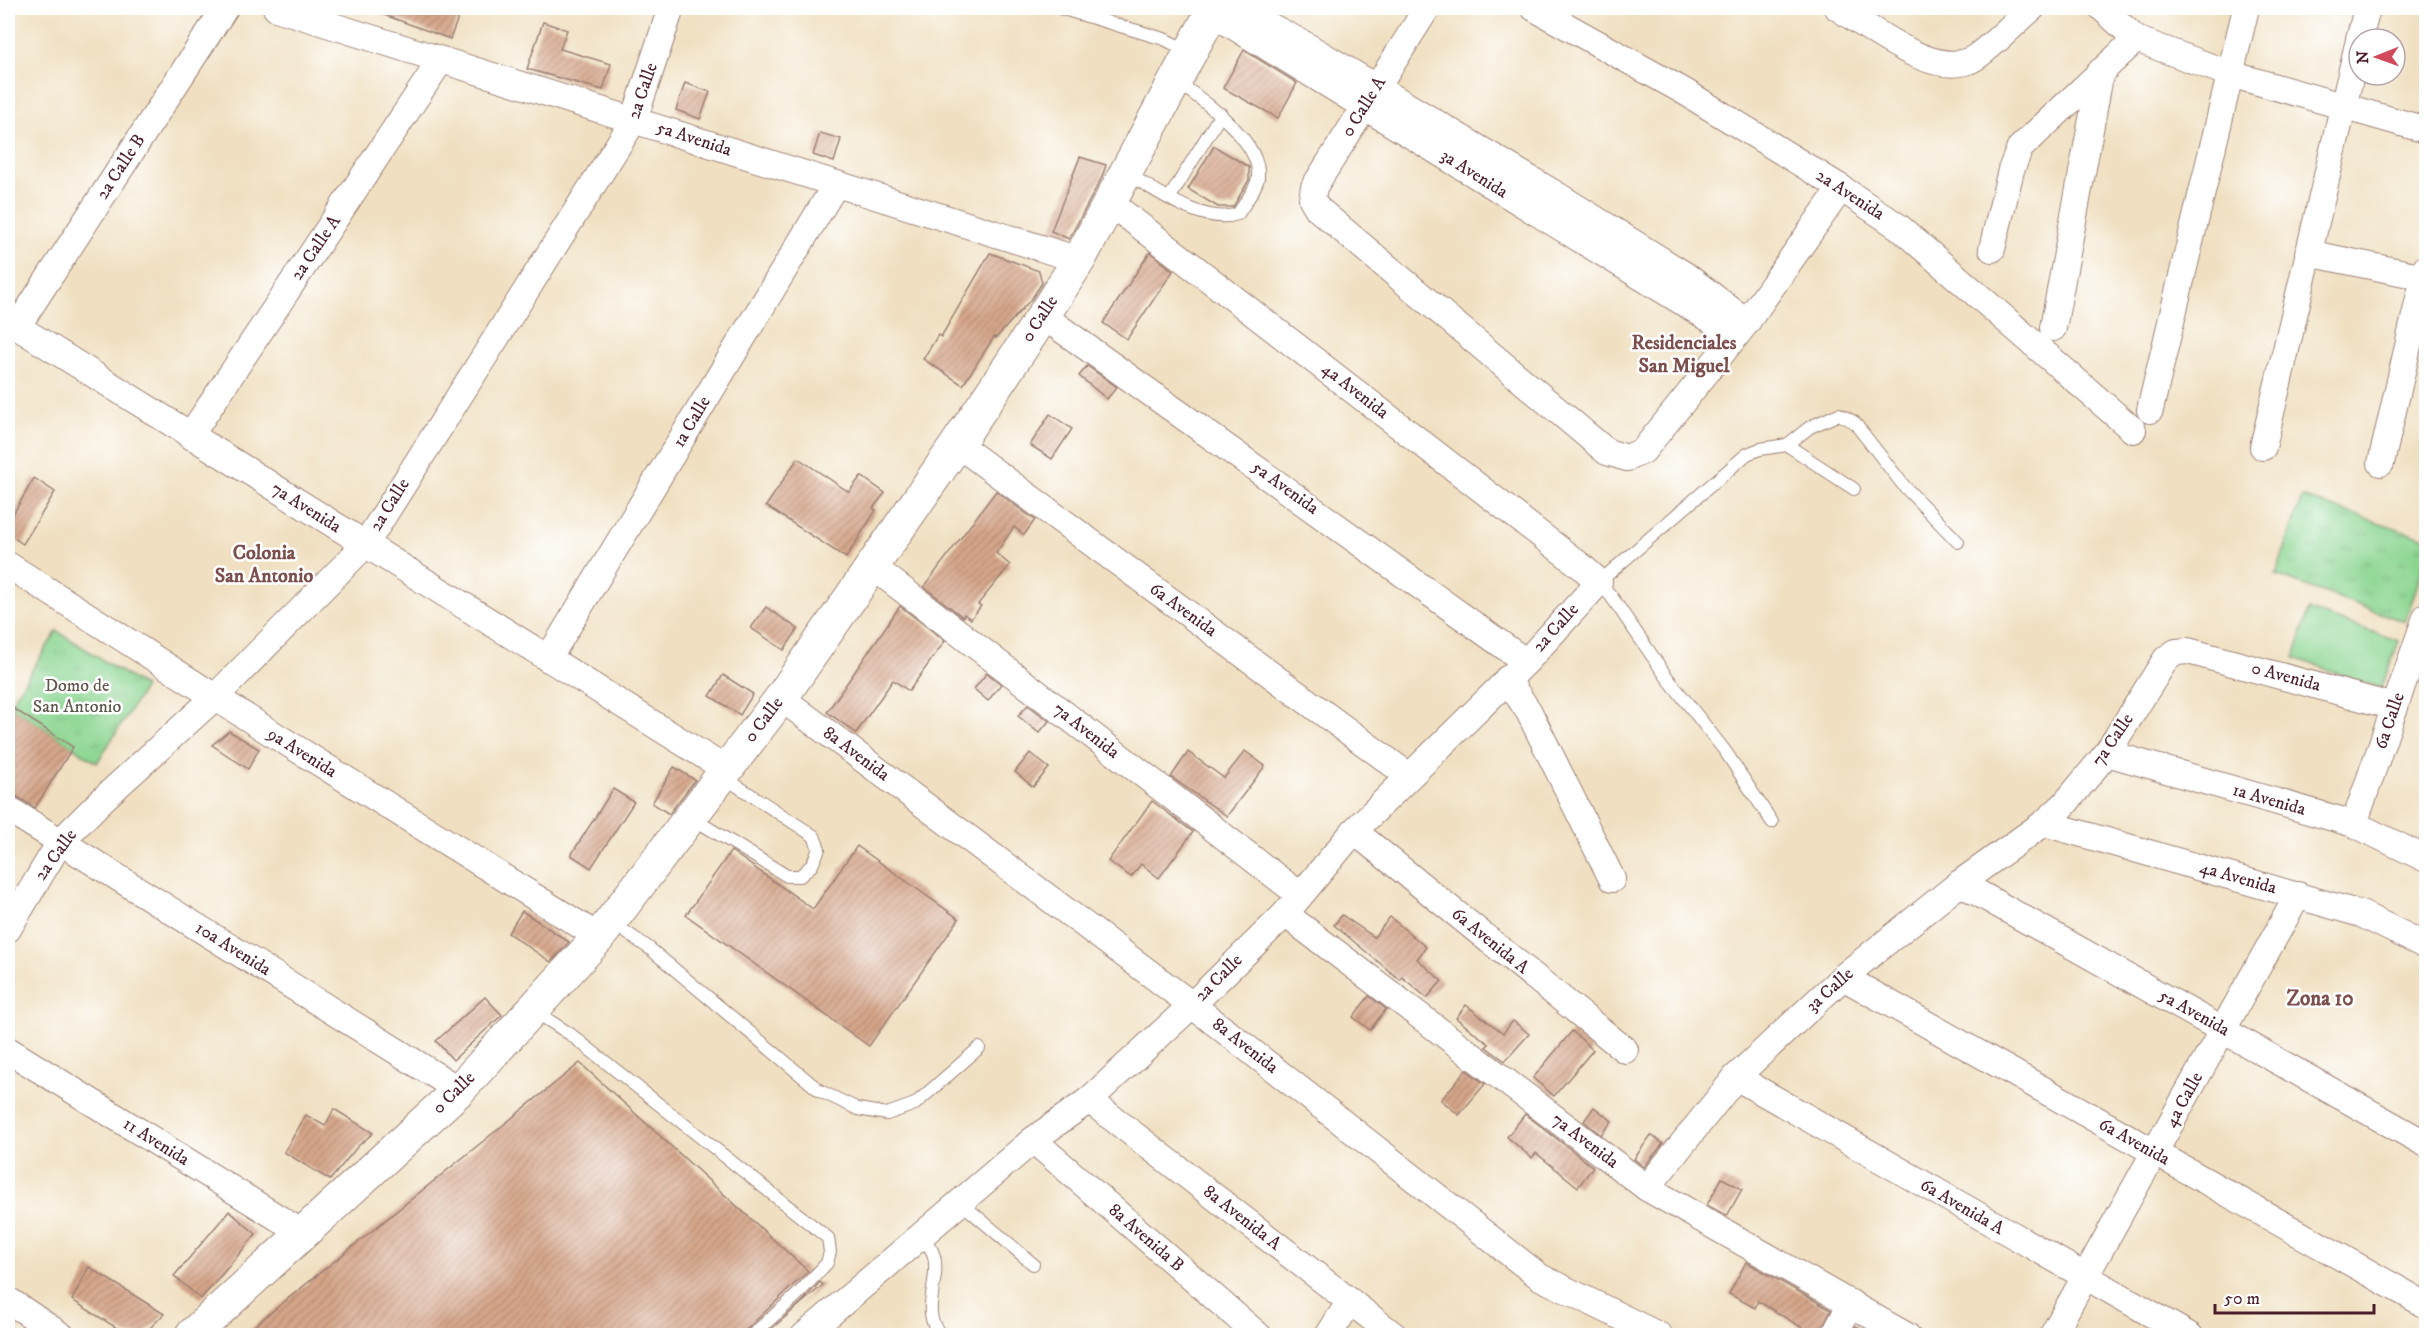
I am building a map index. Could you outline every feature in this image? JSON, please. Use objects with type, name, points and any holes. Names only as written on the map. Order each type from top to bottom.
[{"type":"main road","name":"0 Calle","points":[[191,1335],[459,1090],[605,929],[781,698],[1043,316],[1079,260],[1182,66],[1221,9]]},
{"type":"street","name":"2a Calle B","points":[[12,324],[225,8]]},
{"type":"street","name":"5a Avenida","points":[[276,8],[1079,260]]},
{"type":"street","name":"2a Calle","points":[[8,929],[60,843],[102,800],[215,697],[365,545],[634,120],[671,8]]},
{"type":"street","name":"0 Calle A","points":[[1427,8],[1314,186],[1312,199],[1318,209],[1607,452],[1627,458],[1643,451],[1742,328]]},
{"type":"street","name":"2a Avenida","points":[[1534,8],[1685,92],[1841,188],[1899,227],[2133,430]]},
{"type":"street","points":[[1838,8],[1916,56],[1933,62],[1951,64],[1974,58],[2032,8]]},
{"type":"street","points":[[2102,8],[2136,39],[2230,74],[2427,130]]},
{"type":"street","points":[[2150,410],[2246,8]]},
{"type":"street","name":"3a Avenida","points":[[1221,9],[1553,208],[1685,275],[1742,328]]},
{"type":"street","points":[[2362,27],[2366,13]]},
{"type":"street","points":[[1992,249],[2012,170],[2020,148],[2136,39]]},
{"type":"street","name":"2a Calle A","points":[[190,436],[441,60]]},
{"type":"street","points":[[2053,327],[2101,71]]},
{"type":"street","points":[[2263,447],[2347,87]]},
{"type":"street","name":"1a Calle","points":[[548,659],[836,184]]},
{"type":"street","points":[[1742,328],[1841,188]]},
{"type":"street","name":"4a Avenida","points":[[1109,202],[1599,582]]},
{"type":"street","points":[[2308,253],[2426,273],[2381,463]]},
{"type":"street","name":"5a Avenida","points":[[1043,316],[1526,662]]},
{"type":"street","name":"7a Avenida","points":[[12,324],[548,659],[724,773]]},
{"type":"street","name":"6a Avenida","points":[[957,444],[1408,776]]},
{"type":"street","name":"9a Avenida","points":[[8,565],[333,772],[605,929]]},
{"type":"street","name":"7a Avenida","points":[[872,566],[1647,1188],[1907,1335]]},
{"type":"street","name":"2a Calle","points":[[814,1332],[1033,1140],[1089,1100],[1192,1005],[1292,904],[1354,831],[1526,662],[1599,582]]},
{"type":"street","name":"6a Calle","points":[[2354,824],[2427,617]]},
{"type":"street","name":"0 Avenida","points":[[2176,652],[2188,651],[2395,707]]},
{"type":"street","name":"7a Calle","points":[[2044,823],[2064,805],[2107,753],[2166,659],[2176,652]]},
{"type":"street","points":[[1507,680],[1529,712],[1612,879]]},
{"type":"street","name":"8a Avenida","points":[[781,698],[1192,1005],[1540,1277],[1660,1335]]},
{"type":"street","name":"1a Avenida","points":[[2107,753],[2354,824],[2427,859]]},
{"type":"street","name":"10a Avenida","points":[[8,809],[459,1090]]},
{"type":"street","name":"4a Avenida","points":[[2044,823],[2361,914],[2427,946]]},
{"type":"street","name":"3a Calle","points":[[1647,1188],[1736,1077],[1843,977],[1960,883],[2044,823]]},
{"type":"street","name":"6a Avenida A","points":[[1354,831],[1624,1050]]},
{"type":"street","name":"5a Avenida","points":[[1960,883],[2427,1144]]},
{"type":"street","name":"4a Calle","points":[[2052,1335],[2298,895]]},
{"type":"street","name":"6a Avenida","points":[[1843,977],[2153,1154],[2427,1305]]},
{"type":"street","name":"11 Avenida","points":[[8,1050],[304,1234]]},
{"type":"street","name":"6a Avenida A","points":[[1736,1077],[2084,1277],[2190,1335]]},
{"type":"street","name":"8a Avenida A","points":[[1089,1100],[1395,1335]]},
{"type":"street","name":"8a Avenida B","points":[[1033,1140],[1259,1335]]},
{"type":"street","points":[[8,1300],[62,1335]]},
{"type":"street","points":[[1328,1335],[1350,1300]]},
{"type":"street","points":[[1834,1335],[1851,1303]]},
{"type":"lane","points":[[1060,8],[1164,39],[1182,66],[1240,135],[1258,169],[1258,180],[1238,214],[1227,218],[1200,213],[1125,172]]},
{"type":"lane","points":[[1170,197],[1221,114]]},
{"type":"lane","points":[[1772,822],[1725,751],[1666,676],[1599,582],[1747,454],[1787,445],[1810,427],[1839,414],[1854,422],[1904,486],[1958,543]]},
{"type":"lane","points":[[1787,445],[1854,489]]},
{"type":"lane","points":[[691,817],[787,876],[800,876],[812,865],[819,849],[814,836],[724,773]]},
{"type":"lane","points":[[605,929],[649,948],[820,1091],[858,1109],[887,1114],[915,1104],[979,1048]]},
{"type":"lane","points":[[533,1011],[570,1034],[828,1238],[831,1252],[827,1263],[796,1296],[751,1335]]},
{"type":"lane","points":[[960,1202],[1033,1264]]},
{"type":"lane","points":[[921,1236],[935,1257],[936,1270],[931,1293],[931,1314],[942,1335]]},
{"type":"green space","points":[[2302,497],[2426,538],[2426,559],[2405,622],[2276,575]]},
{"type":"green space","points":[[2309,610],[2399,641],[2381,688],[2294,658]]},
{"type":"green space","name":"Domo de San Antonio","points":[[57,631],[145,687],[97,763],[9,706]]},
{"type":"building","points":[[368,8],[462,8],[450,39]]},
{"type":"building","points":[[543,22],[567,30],[560,49],[611,64],[603,90],[527,69]]},
{"type":"building","points":[[1244,50],[1297,83],[1278,118],[1223,88]]},
{"type":"building","points":[[685,83],[710,92],[700,119],[676,110]]},
{"type":"building","points":[[820,133],[841,139],[834,162],[813,155]]},
{"type":"building","points":[[1214,146],[1249,167],[1249,180],[1233,207],[1218,207],[1188,189]]},
{"type":"building","points":[[1080,157],[1106,165],[1069,239],[1051,231]]},
{"type":"building","points":[[1150,252],[1173,271],[1127,339],[1103,323]]},
{"type":"building","points":[[990,253],[1039,271],[1042,283],[1032,298],[996,338],[994,337],[963,385],[923,359],[938,335],[941,337]]},
{"type":"building","points":[[1087,366],[1117,387],[1107,399],[1079,376]]},
{"type":"building","points":[[1050,414],[1072,429],[1052,459],[1030,445]]},
{"type":"building","points":[[798,458],[849,492],[861,476],[885,493],[873,508],[876,510],[846,558],[766,506]]},
{"type":"building","points":[[34,478],[55,492],[23,544],[8,534],[8,523]]},
{"type":"building","points":[[996,491],[1035,520],[1024,535],[1014,527],[996,553],[1010,565],[978,604],[981,606],[971,619],[964,614],[963,617],[924,587]]},
{"type":"building","points":[[900,606],[945,641],[909,691],[893,680],[856,733],[827,712]]},
{"type":"building","points":[[766,607],[798,629],[784,650],[751,628]]},
{"type":"building","points":[[987,673],[1001,684],[988,701],[974,689]]},
{"type":"building","points":[[723,675],[753,694],[740,715],[710,696]]},
{"type":"building","points":[[8,705],[73,747],[35,808],[16,796],[8,794]]},
{"type":"building","points":[[1028,705],[1049,721],[1039,733],[1018,716]]},
{"type":"building","points":[[229,731],[259,749],[248,769],[212,745]]},
{"type":"building","points":[[1245,751],[1265,766],[1227,816],[1171,777],[1188,752],[1224,778]]},
{"type":"building","points":[[1030,753],[1049,768],[1033,787],[1015,772]]},
{"type":"building","points":[[674,767],[695,780],[669,814],[652,803]]},
{"type":"building","points":[[613,789],[634,802],[591,868],[571,855]]},
{"type":"building","points":[[1152,801],[1193,832],[1159,878],[1141,864],[1131,877],[1108,861]]},
{"type":"building","points":[[857,846],[959,919],[869,1046],[686,915],[731,851],[813,909]]},
{"type":"building","points":[[522,911],[569,942],[551,962],[508,933]]},
{"type":"building","points":[[1342,915],[1374,937],[1390,917],[1426,947],[1417,959],[1442,981],[1427,998],[1402,977],[1400,980],[1334,925]]},
{"type":"building","points":[[1369,996],[1386,1009],[1370,1030],[1353,1017]]},
{"type":"building","points":[[485,997],[502,1015],[453,1060],[436,1041]]},
{"type":"building","points":[[1466,1005],[1503,1033],[1513,1021],[1529,1034],[1505,1061],[1486,1047],[1489,1044],[1456,1018]]},
{"type":"building","points":[[1572,1031],[1593,1050],[1554,1096],[1533,1078]]},
{"type":"building","points":[[580,1063],[808,1271],[743,1335],[243,1335]]},
{"type":"building","points":[[1466,1070],[1485,1084],[1459,1115],[1441,1100]]},
{"type":"building","points":[[1594,1107],[1612,1121],[1601,1135],[1584,1121]]},
{"type":"building","points":[[334,1109],[373,1133],[358,1146],[330,1180],[284,1152],[306,1115],[325,1126]]},
{"type":"building","points":[[1525,1114],[1593,1167],[1578,1187],[1536,1153],[1532,1158],[1507,1137]]},
{"type":"building","points":[[1651,1135],[1663,1144],[1644,1167],[1634,1159]]},
{"type":"building","points":[[1722,1178],[1742,1189],[1727,1216],[1707,1205]]},
{"type":"building","points":[[229,1211],[256,1234],[201,1299],[174,1276]]},
{"type":"building","points":[[1746,1262],[1831,1310],[1819,1335],[1814,1335],[1758,1301],[1755,1308],[1729,1294]]},
{"type":"building","points":[[89,1267],[164,1314],[143,1335],[128,1335],[72,1300]]},
{"type":"building","points":[[820,1282],[823,1285],[764,1335],[802,1302]]},
{"type":"building","points":[[1856,1326],[1872,1335],[1851,1335]]},
{"type":"district","name":"Residenciales San Miguel","points":[[1684,354]]},
{"type":"district","name":"Colonia San Antonio","points":[[264,564]]},
{"type":"district","name":"Zona 10","points":[[2320,999]]}]
